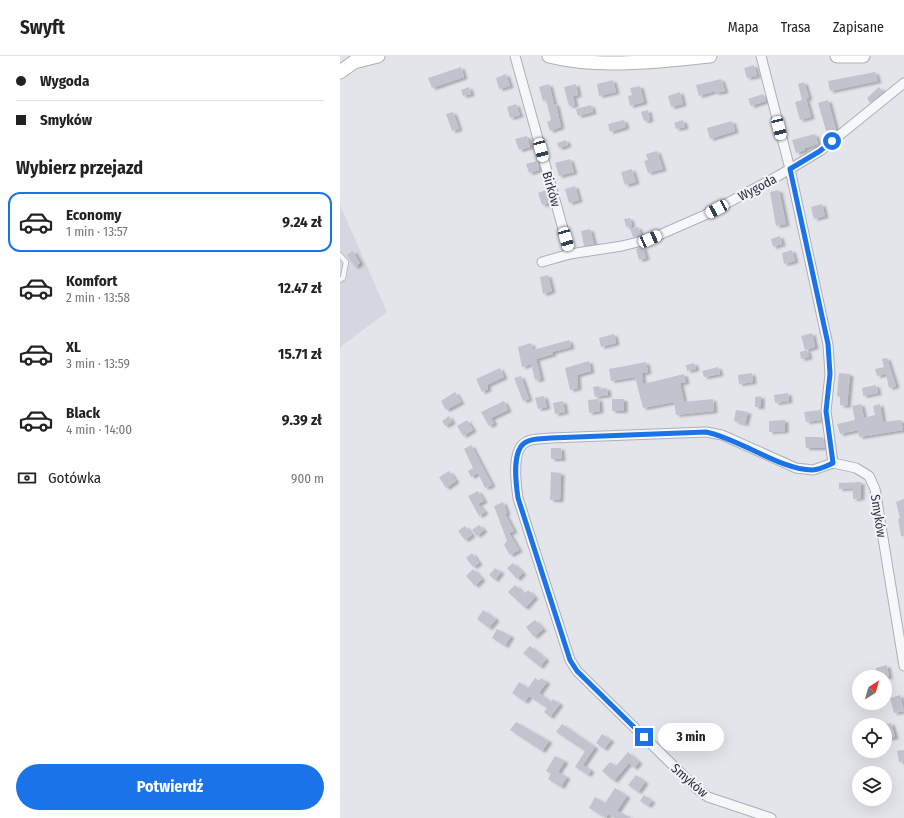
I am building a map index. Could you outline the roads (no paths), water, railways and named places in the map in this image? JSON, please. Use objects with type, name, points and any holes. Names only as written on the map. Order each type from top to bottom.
[{"type":"street","points":[[340,72],[354,62],[378,56]]},
{"type":"street","name":"Birków","points":[[515,56],[570,254]]},
{"type":"street","points":[[549,56],[564,60],[613,62],[651,62],[710,56]]},
{"type":"street","points":[[761,56],[790,169],[828,344],[830,374],[826,411],[833,463]]},
{"type":"street","points":[[837,56],[864,56]]},
{"type":"street","name":"Wygoda","points":[[542,262],[570,254],[622,246],[650,239],[704,215],[790,169],[820,151],[904,83]]},
{"type":"street","name":"Smyków","points":[[771,818],[708,797],[702,793],[577,671],[570,660],[518,498],[515,473],[521,446],[527,441],[551,438],[706,432],[722,435],[796,468],[813,470],[833,463],[856,468],[869,476],[875,490],[904,666]]},
{"type":"lane","points":[[340,255],[346,262],[342,278],[340,280]]}]
